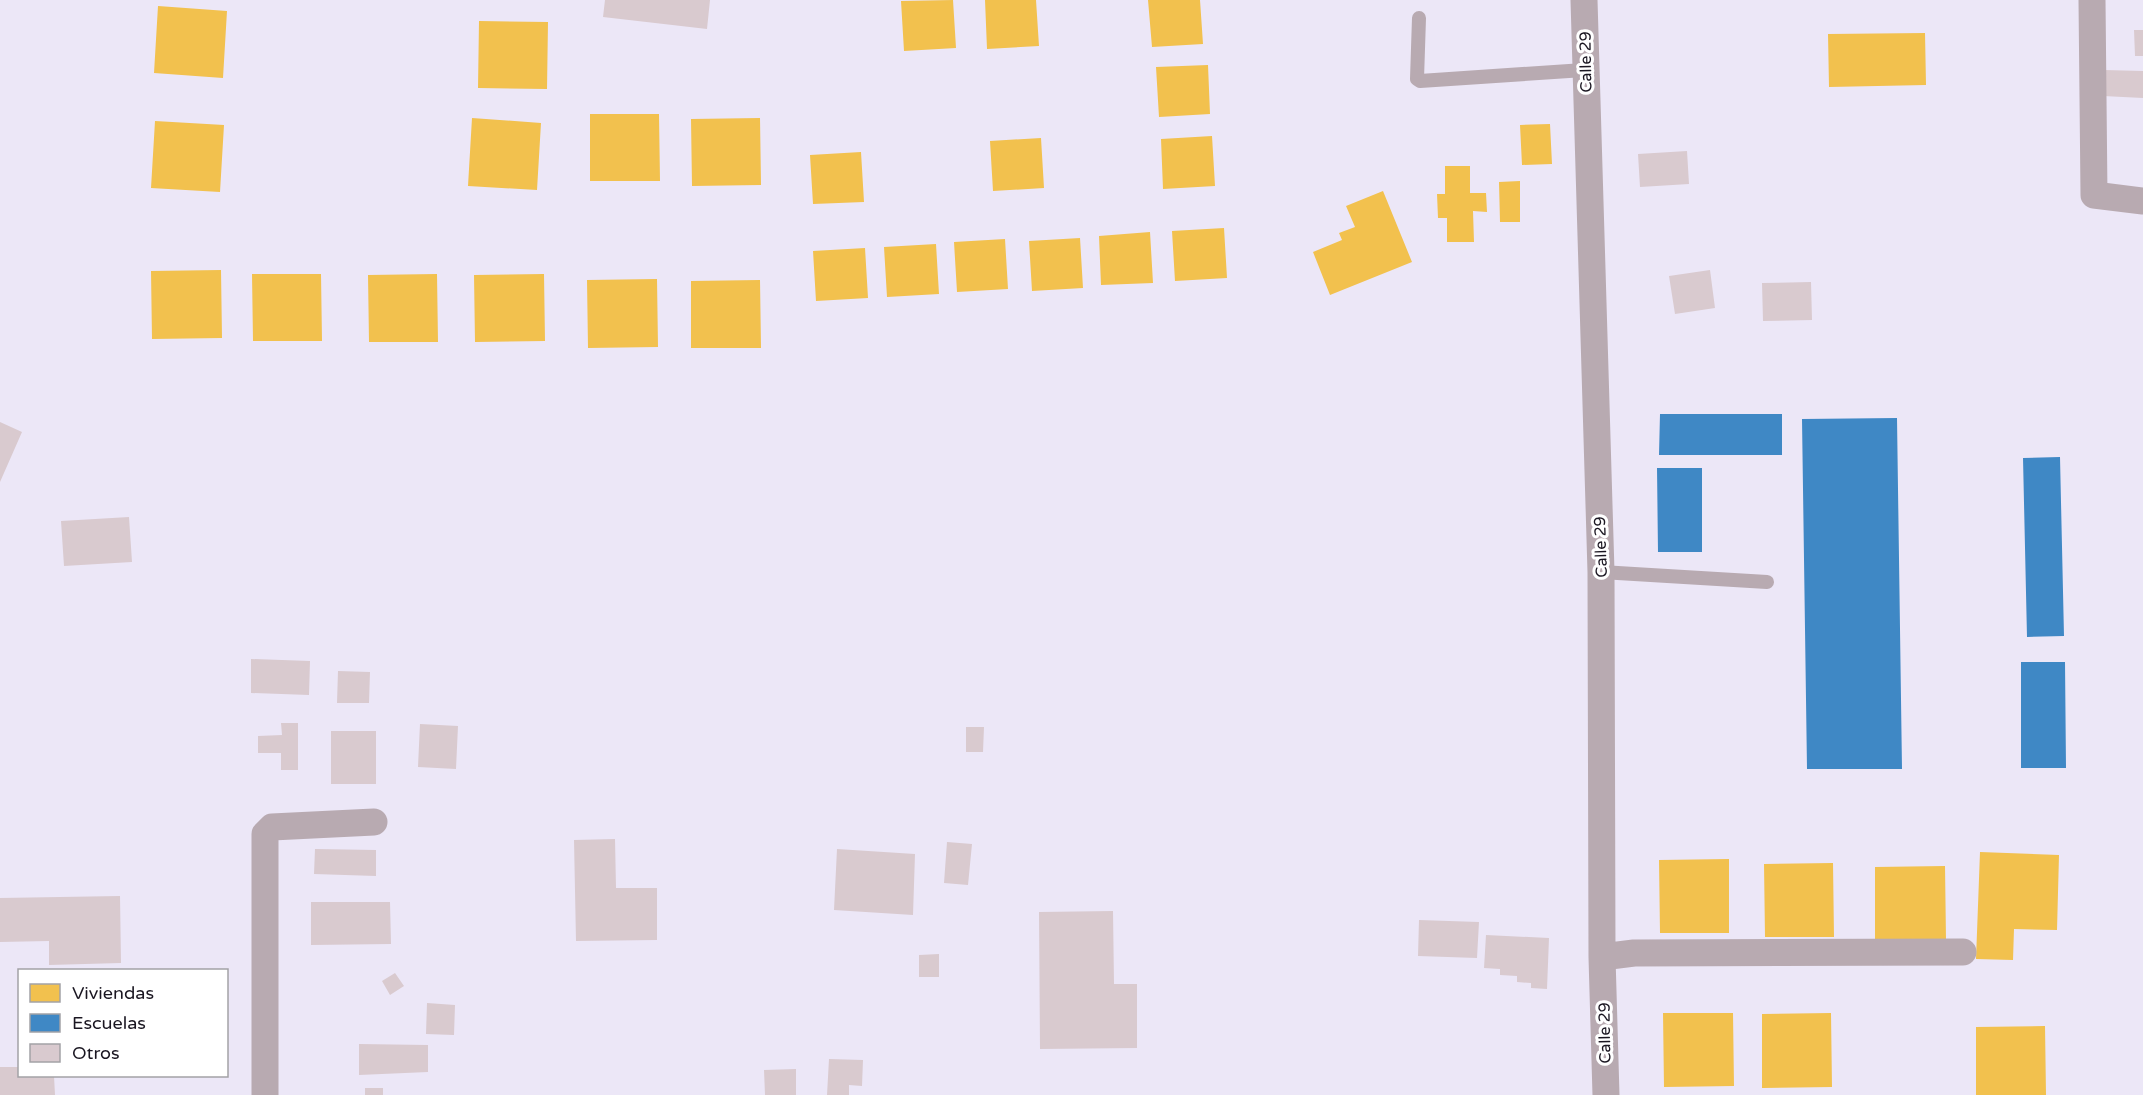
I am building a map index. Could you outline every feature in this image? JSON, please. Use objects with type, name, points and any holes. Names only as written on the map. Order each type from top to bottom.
[{"type":"street","name":"Calle 29","points":[[1584,0],[1584,70],[1601,572],[1602,957],[1606,1095]]},
{"type":"street","points":[[2092,0],[2094,195],[2143,201]]},
{"type":"street","points":[[265,1095],[265,834],[272,827],[374,822]]},
{"type":"street","points":[[1602,957],[1634,953],[1962,952]]},
{"type":"lane","points":[[1419,18],[1417,78],[1420,81],[1584,70]]},
{"type":"lane","points":[[1601,572],[1767,582]]},
{"type":"building: Viviendas","points":[[953,0],[956,48],[904,51],[901,1]]},
{"type":"building: Viviendas","points":[[985,0],[1036,0],[1039,46],[987,49]]},
{"type":"building: Viviendas","points":[[1148,0],[1200,0],[1203,44],[1152,47]]},
{"type":"building: Viviendas","points":[[158,6],[227,11],[223,78],[154,73]]},
{"type":"building: Viviendas","points":[[479,21],[548,22],[547,89],[478,88]]},
{"type":"building: Viviendas","points":[[1925,33],[1926,85],[1829,87],[1828,34]]},
{"type":"building: Viviendas","points":[[1208,65],[1210,114],[1159,117],[1156,67]]},
{"type":"building: Viviendas","points":[[590,114],[659,114],[660,181],[590,181]]},
{"type":"building: Viviendas","points":[[472,118],[541,123],[537,190],[468,186]]},
{"type":"building: Viviendas","points":[[760,118],[761,185],[692,186],[691,119]]},
{"type":"building: Viviendas","points":[[155,121],[224,125],[220,192],[151,188]]},
{"type":"building: Viviendas","points":[[1550,124],[1552,164],[1522,165],[1520,125]]},
{"type":"building: Viviendas","points":[[1212,136],[1215,186],[1163,189],[1161,139]]},
{"type":"building: Viviendas","points":[[1041,138],[1044,188],[993,191],[990,141]]},
{"type":"building: Viviendas","points":[[861,152],[864,202],[813,204],[810,155]]},
{"type":"building: Viviendas","points":[[1445,166],[1470,166],[1470,193],[1486,193],[1487,212],[1473,211],[1474,242],[1447,242],[1447,218],[1438,218],[1437,194],[1445,194]]},
{"type":"building: Viviendas","points":[[1520,181],[1520,222],[1500,222],[1499,182]]},
{"type":"building: Viviendas","points":[[1383,191],[1412,262],[1330,295],[1313,252],[1342,240],[1339,233],[1355,227],[1346,206]]},
{"type":"building: Viviendas","points":[[1224,228],[1227,278],[1175,281],[1172,231]]},
{"type":"building: Viviendas","points":[[1150,232],[1153,283],[1101,285],[1099,236]]},
{"type":"building: Viviendas","points":[[1080,238],[1083,288],[1032,291],[1029,241]]},
{"type":"building: Viviendas","points":[[1005,239],[1008,289],[957,292],[954,242]]},
{"type":"building: Viviendas","points":[[936,244],[939,294],[887,297],[884,247]]},
{"type":"building: Viviendas","points":[[865,248],[868,298],[816,301],[813,251]]},
{"type":"building: Viviendas","points":[[221,270],[222,338],[152,339],[151,271]]},
{"type":"building: Viviendas","points":[[252,274],[321,274],[322,341],[253,341]]},
{"type":"building: Viviendas","points":[[437,274],[438,342],[369,342],[368,275]]},
{"type":"building: Viviendas","points":[[544,274],[545,341],[475,342],[474,275]]},
{"type":"building: Viviendas","points":[[657,279],[658,347],[588,348],[587,280]]},
{"type":"building: Viviendas","points":[[760,280],[761,348],[691,348],[691,281]]},
{"type":"building: Viviendas","points":[[1980,852],[2059,855],[2057,930],[2014,929],[2013,960],[1976,959]]},
{"type":"building: Viviendas","points":[[1729,859],[1729,933],[1660,933],[1659,860]]},
{"type":"building: Viviendas","points":[[1833,863],[1834,937],[1765,937],[1764,864]]},
{"type":"building: Viviendas","points":[[1945,866],[1946,940],[1875,941],[1875,867]]},
{"type":"building: Viviendas","points":[[1663,1013],[1733,1013],[1734,1086],[1664,1087]]},
{"type":"building: Viviendas","points":[[1831,1013],[1832,1087],[1762,1088],[1762,1014]]},
{"type":"building: Viviendas","points":[[2045,1026],[2046,1095],[1976,1095],[1976,1027]]},
{"type":"building: Escuelas","points":[[1660,414],[1782,414],[1782,455],[1659,455]]},
{"type":"building: Escuelas","points":[[1897,418],[1902,769],[1807,769],[1802,419]]},
{"type":"building: Escuelas","points":[[2060,457],[2064,636],[2027,637],[2023,458]]},
{"type":"building: Escuelas","points":[[1657,468],[1702,468],[1702,552],[1658,552]]},
{"type":"building: Escuelas","points":[[2021,662],[2065,662],[2066,768],[2021,768]]},
{"type":"building: Otros","points":[[605,0],[710,0],[707,29],[603,17]]},
{"type":"building: Otros","points":[[2134,30],[2143,30],[2143,56],[2135,56]]},
{"type":"building: Otros","points":[[2104,70],[2143,71],[2143,98],[2103,96]]},
{"type":"building: Otros","points":[[1687,151],[1689,184],[1640,187],[1638,154]]},
{"type":"building: Otros","points":[[1710,270],[1715,308],[1675,314],[1669,276]]},
{"type":"building: Otros","points":[[1811,282],[1812,320],[1763,321],[1762,283]]},
{"type":"building: Otros","points":[[0,422],[22,432],[0,482]]},
{"type":"building: Otros","points":[[129,517],[132,562],[64,566],[61,521]]},
{"type":"building: Otros","points":[[251,659],[310,661],[309,695],[251,693]]},
{"type":"building: Otros","points":[[338,671],[370,672],[369,703],[337,703]]},
{"type":"building: Otros","points":[[281,723],[298,723],[298,770],[281,770],[281,753],[258,753],[258,736],[282,735]]},
{"type":"building: Otros","points":[[420,724],[458,726],[456,769],[418,767]]},
{"type":"building: Otros","points":[[966,727],[984,727],[983,752],[966,752]]},
{"type":"building: Otros","points":[[331,731],[376,731],[376,784],[331,784]]},
{"type":"building: Otros","points":[[615,839],[616,888],[657,888],[657,940],[576,941],[574,840]]},
{"type":"building: Otros","points":[[947,842],[972,844],[968,885],[944,883]]},
{"type":"building: Otros","points":[[315,849],[376,850],[376,876],[314,874]]},
{"type":"building: Otros","points":[[837,849],[915,854],[913,915],[834,910]]},
{"type":"building: Otros","points":[[120,896],[121,963],[49,965],[49,941],[0,942],[0,898]]},
{"type":"building: Otros","points":[[311,902],[390,902],[391,944],[311,945]]},
{"type":"building: Otros","points":[[1113,911],[1114,984],[1137,984],[1137,1048],[1040,1049],[1039,912]]},
{"type":"building: Otros","points":[[1419,920],[1479,922],[1477,958],[1418,956]]},
{"type":"building: Otros","points":[[1486,935],[1549,938],[1547,989],[1531,988],[1531,983],[1517,982],[1517,976],[1500,975],[1500,969],[1484,968]]},
{"type":"building: Otros","points":[[939,954],[939,977],[919,977],[919,955]]},
{"type":"building: Otros","points":[[395,973],[404,986],[390,995],[382,981]]},
{"type":"building: Otros","points":[[427,1003],[455,1005],[454,1035],[426,1034]]},
{"type":"building: Otros","points":[[359,1044],[428,1045],[428,1072],[359,1075]]},
{"type":"building: Otros","points":[[829,1059],[863,1060],[862,1086],[849,1085],[849,1095],[827,1095]]},
{"type":"building: Otros","points":[[0,1067],[18,1067],[18,1077],[54,1077],[55,1095],[0,1095]]},
{"type":"building: Otros","points":[[796,1069],[796,1095],[765,1095],[764,1070]]},
{"type":"building: Otros","points":[[365,1088],[383,1088],[383,1095],[365,1095]]}]
